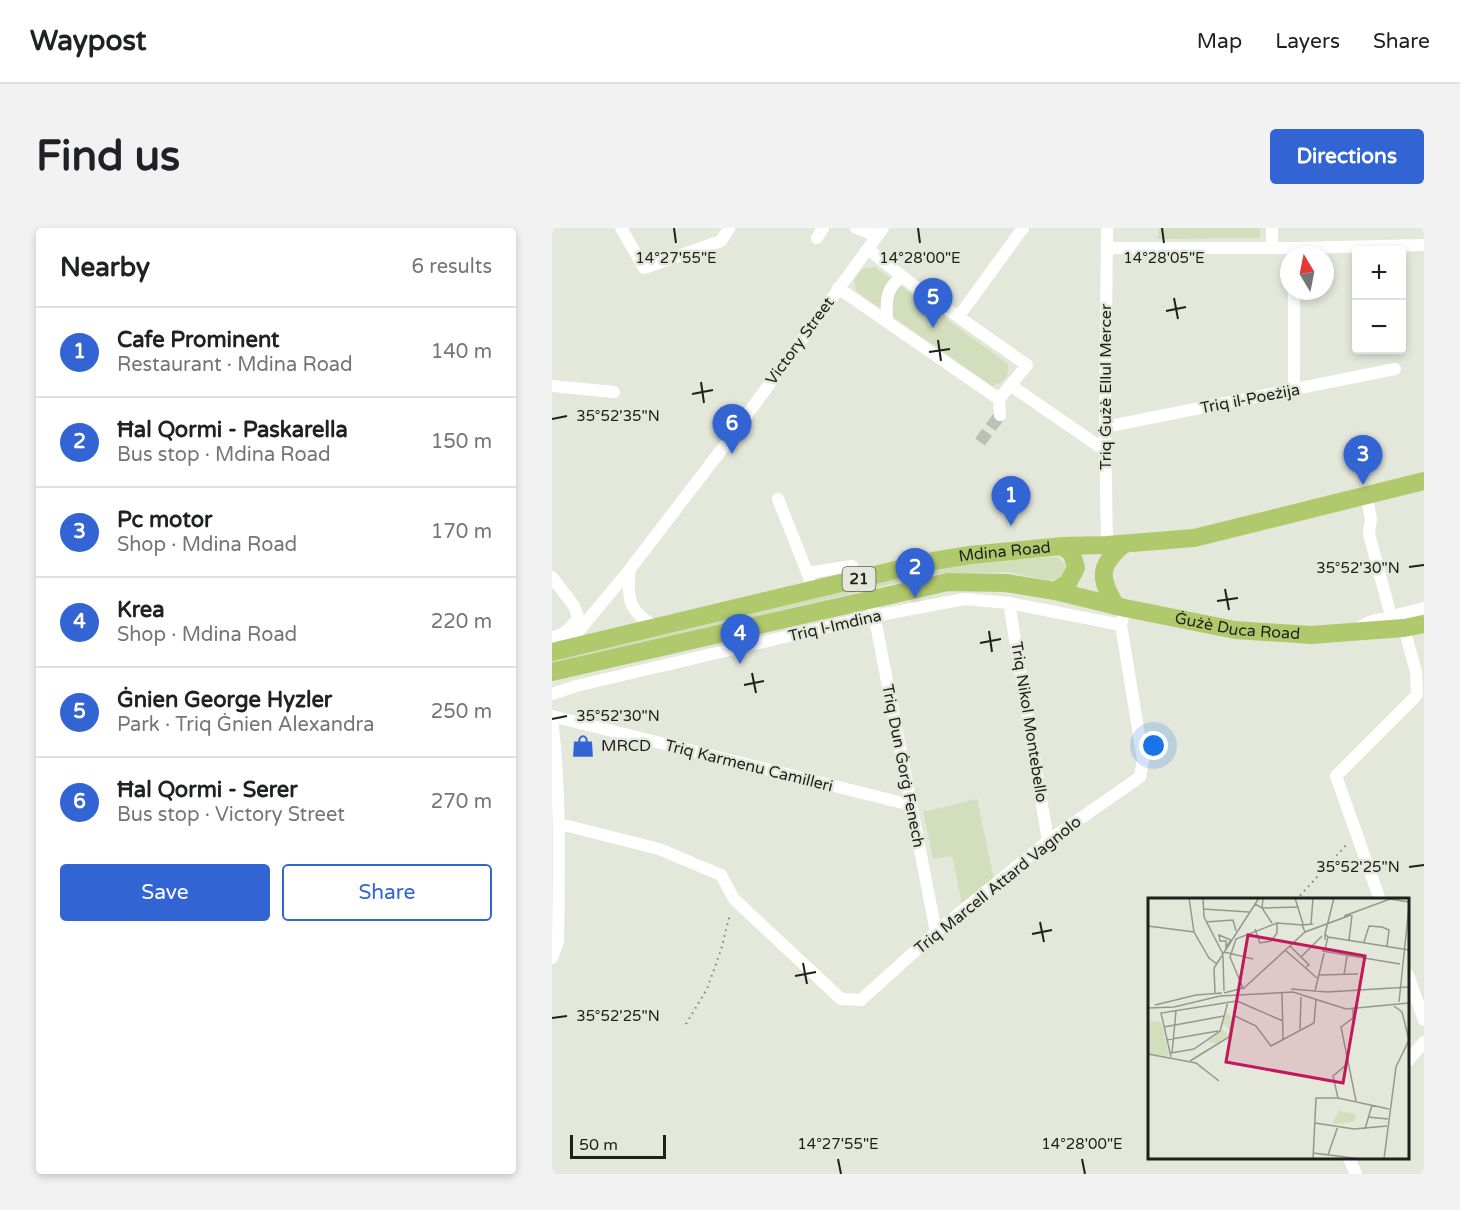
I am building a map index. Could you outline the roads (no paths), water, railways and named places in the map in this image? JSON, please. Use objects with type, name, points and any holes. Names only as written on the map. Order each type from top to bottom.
[{"type":"highway","name":"Mdina Road","points":[[556,646],[658,628],[809,582],[961,556],[1064,546],[1115,545],[1194,538],[1424,481]]},
{"type":"highway","points":[[1115,545],[1104,567],[1108,592],[1121,613]]},
{"type":"highway","points":[[1055,591],[1068,583],[1076,568],[1072,554],[1064,546]]},
{"type":"highway","name":"Mdina Road","points":[[560,670],[872,608],[948,582],[1006,583],[1055,591]]},
{"type":"highway","name":"Ġużè Duca Road","points":[[1055,591],[1121,613],[1235,630],[1311,635],[1404,628],[1424,624]]},
{"type":"street","points":[[621,228],[644,268],[722,242],[729,228]]},
{"type":"street","points":[[856,228],[880,232]]},
{"type":"street","points":[[959,316],[1023,228]]},
{"type":"street","name":"Triq Ġużè Ellul Mercer","points":[[1107,228],[1105,427],[1115,545]]},
{"type":"street","points":[[1272,228],[1272,248]]},
{"type":"street","name":"Victory Street","points":[[556,646],[630,569],[725,445],[880,232]]},
{"type":"street","points":[[1334,250],[1424,245]]},
{"type":"street","points":[[1107,248],[1280,249]]},
{"type":"street","points":[[868,249],[903,277],[1027,365],[999,399],[1000,415]]},
{"type":"street","points":[[887,320],[886,300],[895,281],[903,277]]},
{"type":"street","points":[[838,288],[999,399]]},
{"type":"street","points":[[1294,300],[1294,390]]},
{"type":"street","name":"Triq il-Poeżija","points":[[1105,427],[1395,369]]},
{"type":"street","points":[[1010,385],[1106,451]]},
{"type":"street","points":[[552,386],[614,392]]},
{"type":"street","points":[[1366,494],[1371,519],[1369,534],[1390,616]]},
{"type":"street","points":[[778,499],[809,582],[852,566]]},
{"type":"street","points":[[630,569],[628,584],[630,604],[634,611],[658,628]]},
{"type":"street","points":[[552,577],[574,606],[578,617],[571,628],[559,636],[556,646]]},
{"type":"street","name":"Triq l-Imdina","points":[[552,693],[872,608],[965,599],[1121,613]]},
{"type":"street","name":"Triq Nikol Montebello","points":[[1009,603],[1048,841]]},
{"type":"street","name":"Triq Dun Ġorġ Fenech","points":[[872,608],[936,932]]},
{"type":"street","points":[[1350,633],[1369,622],[1424,608]]},
{"type":"street","name":"Triq Marcell Attard Vagnolo","points":[[560,824],[658,849],[721,875],[734,899],[841,999],[861,1000],[936,932],[1048,841],[1140,777],[1143,759],[1121,613]]},
{"type":"street","points":[[1379,898],[1336,776],[1417,695],[1416,672],[1404,628]]},
{"type":"street","points":[[552,693],[560,670]]},
{"type":"street","points":[[552,717],[560,824],[558,942],[552,958]]},
{"type":"street","name":"Triq Karmenu Camilleri","points":[[552,717],[911,805]]},
{"type":"street","points":[[1409,980],[1424,1020]]},
{"type":"street","points":[[1409,1058],[1424,1042]]},
{"type":"street","points":[[1349,1159],[1356,1174]]},
{"type":"tunnel","points":[[980,442],[1000,415]]},
{"type":"place","name":"Ġnien George Hyzler","points":[[933,328]]},
{"type":"place","name":"Ħal Qormi - Serer","points":[[732,454]]},
{"type":"place","name":"Pc motor","points":[[1363,485]]},
{"type":"place","name":"Cafe Prominent","points":[[1011,526]]},
{"type":"place","name":"Ħal Qormi - Paskarella","points":[[915,598]]},
{"type":"place","name":"Krea","points":[[740,664]]},
{"type":"place","name":"MRCD","points":[[583,746]]}]
